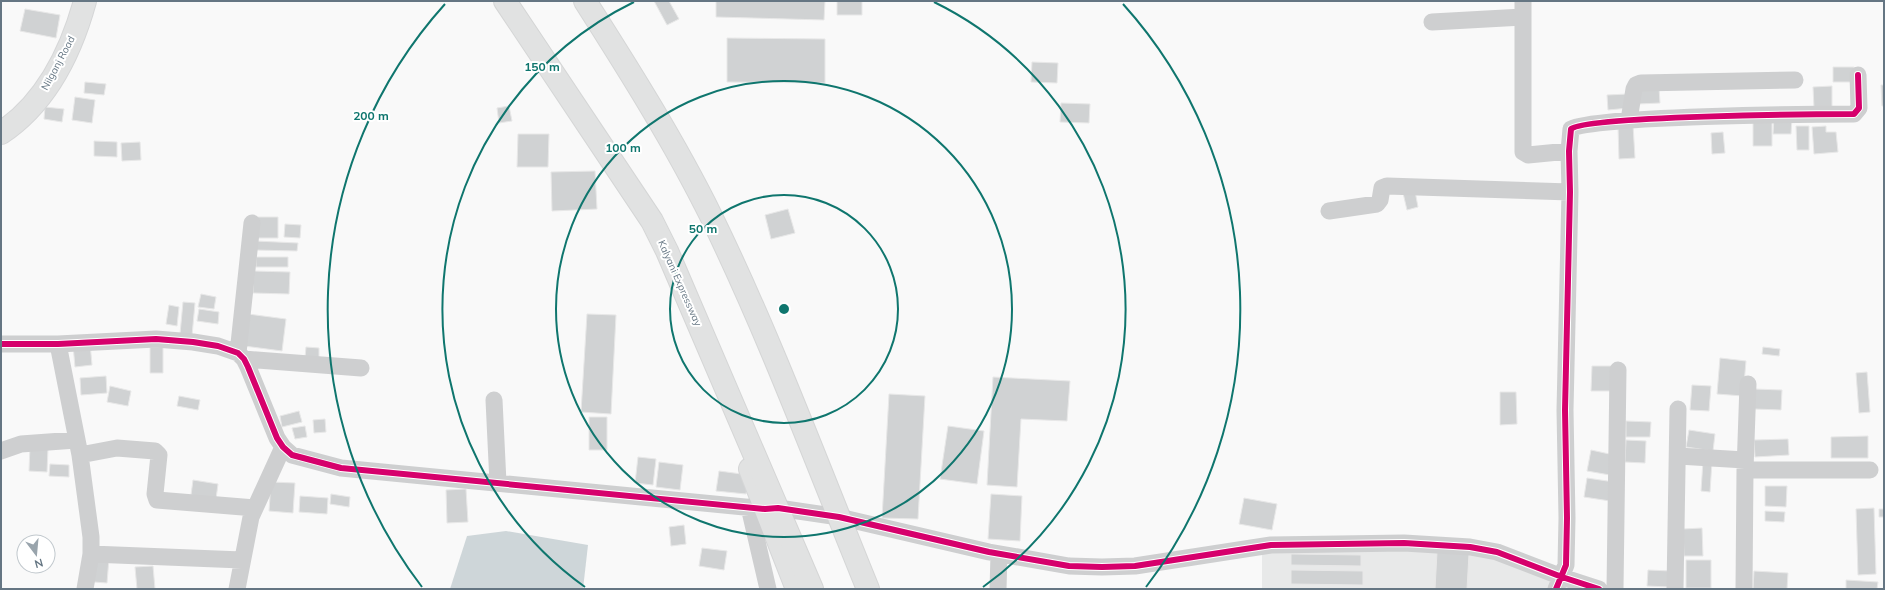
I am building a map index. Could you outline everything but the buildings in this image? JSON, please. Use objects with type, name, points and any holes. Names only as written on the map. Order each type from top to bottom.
[{"type":"main road","name":"Nilganj Road","points":[[1,133],[27,113],[51,81],[67,52],[79,23],[85,1]]},
{"type":"main road","name":"Kalyani Expressway","points":[[505,1],[652,221],[667,251],[764,508],[812,589]]},
{"type":"main road","points":[[585,1],[653,111],[710,215],[749,298],[868,589]]},
{"type":"main road","points":[[764,508],[797,589]]},
{"type":"street","points":[[1432,22],[1523,9],[1523,152],[1528,155],[1568,151]]},
{"type":"street","points":[[1559,583],[1566,565],[1567,518],[1565,410],[1570,192],[1568,151],[1569,134],[1573,127],[1629,120],[1854,114],[1859,108],[1858,75]]},
{"type":"street","points":[[1629,120],[1634,89],[1641,83],[1795,80]]},
{"type":"street","points":[[1329,211],[1377,204],[1380,200],[1382,188],[1387,186],[1570,192]]},
{"type":"street","points":[[252,223],[241,356],[277,438],[283,448],[292,455],[341,468],[764,508],[839,517],[1000,554],[1069,566],[1135,566],[1271,545],[1404,543],[1470,547],[1497,552],[1559,583],[1599,589]]},
{"type":"street","points":[[1,344],[58,344],[156,339],[218,346],[241,356],[361,368]]},
{"type":"street","points":[[58,344],[78,448],[91,537],[91,554],[85,589]]},
{"type":"street","points":[[1615,589],[1618,370]]},
{"type":"street","points":[[1744,589],[1745,465],[1748,384]]},
{"type":"street","points":[[494,400],[498,483]]},
{"type":"street","points":[[1675,589],[1678,409]]},
{"type":"street","points":[[1,451],[21,444],[155,451],[159,455],[155,494],[157,500],[255,508]]},
{"type":"street","points":[[237,589],[251,517],[283,448]]},
{"type":"street","points":[[1678,456],[1745,465],[1870,470]]},
{"type":"street","points":[[764,508],[768,589]]},
{"type":"street","points":[[91,554],[242,560]]},
{"type":"street","points":[[998,589],[1000,554]]},
{"type":"shaded area","points":[[506,531],[588,545],[583,589],[450,589],[467,536]]},
{"type":"shaded area","points":[[1262,549],[1487,552],[1580,589],[1262,589]]},
{"type":"cycle path","points":[[1556,589],[1566,565],[1567,518],[1565,410],[1570,192],[1569,151],[1571,129],[1586,125],[1616,121],[1753,115],[1854,114],[1859,108],[1858,75]]},
{"type":"cycle path","points":[[1,344],[58,344],[156,339],[218,346],[238,353],[244,359],[248,367],[277,438],[283,447],[292,455],[341,468],[765,509],[778,508],[839,517],[989,552],[1069,566],[1135,566],[1271,545],[1404,543],[1470,547],[1497,552],[1562,577],[1599,589]]}]
